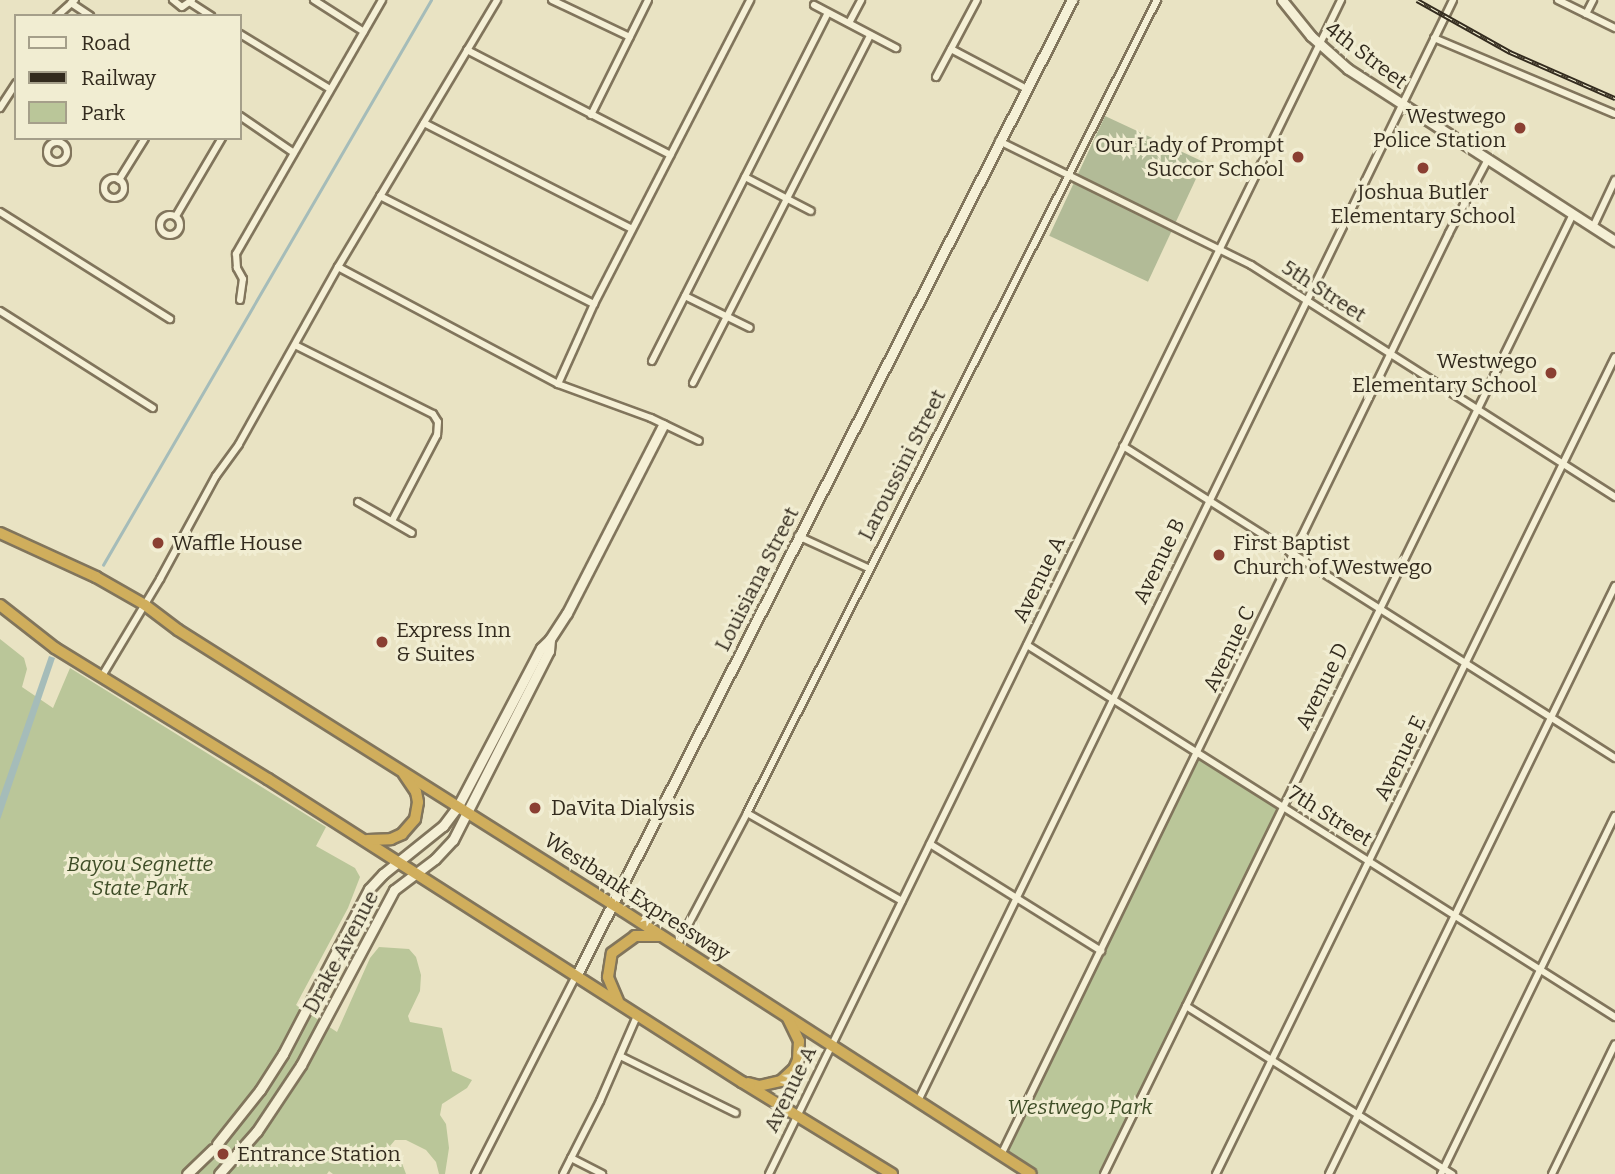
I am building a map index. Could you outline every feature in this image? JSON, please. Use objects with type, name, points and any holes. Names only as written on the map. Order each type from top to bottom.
[{"type":"highway","name":"Westbank Expressway","points":[[0,533],[96,578],[145,605],[178,630],[788,1016],[1031,1174]]},
{"type":"highway","points":[[0,605],[55,648],[885,1172]]},
{"type":"highway","points":[[360,839],[391,839],[402,834],[415,819],[418,802],[416,792],[402,771]]},
{"type":"highway","points":[[621,1005],[608,977],[612,953],[635,936],[663,937]]},
{"type":"highway","points":[[742,1082],[770,1084],[781,1081],[794,1069],[800,1050],[799,1041],[788,1016]]},
{"type":"main road","name":"Louisiana Street","points":[[576,976],[1072,0]]},
{"type":"main road","name":"4th Street","points":[[1282,0],[1320,44],[1348,69],[1615,241]]},
{"type":"main road","name":"Drake Avenue","points":[[219,1174],[278,1102],[302,1065],[394,890],[444,850],[463,809],[550,651],[550,639],[635,485],[663,425]]},
{"type":"main road","name":"Drake Avenue","points":[[187,1174],[215,1147],[260,1090],[283,1054],[369,889],[397,862],[463,809]]},
{"type":"street","points":[[173,0],[182,7],[191,1],[208,14]]},
{"type":"street","points":[[313,0],[364,32]]},
{"type":"street","points":[[240,300],[243,279],[237,268],[236,254],[382,0]]},
{"type":"street","points":[[103,676],[216,476],[239,444],[338,267],[497,0]]},
{"type":"street","points":[[552,0],[630,37]]},
{"type":"street","points":[[591,115],[648,0]]},
{"type":"street","points":[[558,384],[594,304],[750,0]]},
{"type":"street","points":[[849,23],[860,0]]},
{"type":"street","points":[[936,77],[977,0]]},
{"type":"street","name":"Laroussini Street","points":[[677,946],[747,813],[1157,0]]},
{"type":"street","name":"Avenue A","points":[[769,1174],[1341,0]]},
{"type":"street","name":"Avenue B","points":[[918,1101],[1111,698],[1453,0]]},
{"type":"street","points":[[1558,0],[1615,29]]},
{"type":"street","points":[[1586,14],[1593,0]]},
{"type":"street","points":[[59,14],[73,2],[88,14]]},
{"type":"street","points":[[814,5],[896,48]]},
{"type":"street","points":[[652,361],[828,13]]},
{"type":"street","points":[[242,35],[330,89]]},
{"type":"street","points":[[693,383],[870,35]]},
{"type":"street","points":[[1434,38],[1615,114]]},
{"type":"street","points":[[951,49],[1027,89]]},
{"type":"street","points":[[467,50],[670,155]]},
{"type":"street","points":[[0,108],[14,86]]},
{"type":"street","points":[[242,117],[294,153]]},
{"type":"street","points":[[424,123],[632,229]]},
{"type":"street","points":[[119,180],[144,140]]},
{"type":"street","points":[[176,216],[221,140]]},
{"type":"street","name":"5th Street","points":[[999,141],[1220,247],[1615,498]]},
{"type":"street","name":"Avenue C","points":[[1001,1155],[1449,233],[1488,159]]},
{"type":"street","points":[[745,177],[811,211]]},
{"type":"street","points":[[1593,227],[1615,180]]},
{"type":"street","points":[[380,196],[594,304]]},
{"type":"street","points":[[0,212],[170,319]]},
{"type":"street","name":"Avenue D","points":[[1104,1174],[1573,214]]},
{"type":"street","points":[[338,267],[558,384],[699,441]]},
{"type":"street","points":[[685,296],[750,328]]},
{"type":"street","points":[[0,311],[153,408]]},
{"type":"street","points":[[295,345],[432,414],[438,422],[437,435],[392,521]]},
{"type":"street","name":"Avenue E","points":[[1216,1174],[1615,357]]},
{"type":"street","points":[[1123,446],[1615,758]]},
{"type":"street","points":[[358,502],[412,533]]},
{"type":"street","points":[[798,536],[870,569]]},
{"type":"street","points":[[1329,1174],[1615,586]]},
{"type":"street","name":"7th Street","points":[[1027,645],[1615,1017]]},
{"type":"street","points":[[747,813],[902,901]]},
{"type":"street","points":[[1443,1172],[1615,816]]},
{"type":"street","points":[[930,844],[1101,951]]},
{"type":"street","name":"Louisiana Street","points":[[475,1174],[576,976]]},
{"type":"street","points":[[1186,1006],[1359,1114],[1443,1172],[1452,1174]]},
{"type":"street","points":[[563,1174],[637,1016]]},
{"type":"street","points":[[1552,1174],[1615,1044]]},
{"type":"street","points":[[620,1056],[736,1113]]},
{"type":"street","points":[[571,1158],[602,1174]]},
{"type":"green space","points":[[1105,116],[1204,162],[1148,282],[1049,236]]},
{"type":"green space","name":"Bayou Segnette State Park","points":[[0,639],[24,658],[27,669],[22,687],[53,708],[70,668],[326,827],[316,846],[355,868],[360,877],[348,908],[296,1005],[337,1032],[370,958],[379,947],[409,949],[416,957],[421,975],[420,991],[408,1016],[410,1022],[442,1028],[452,1071],[472,1080],[467,1088],[442,1104],[440,1115],[446,1124],[449,1148],[445,1174],[439,1174],[436,1162],[426,1150],[406,1140],[395,1140],[390,1146],[400,1158],[406,1174],[333,1174],[329,1171],[327,1174],[0,1174]]},
{"type":"green space","name":"Westwego Park","points":[[1198,753],[1283,807],[1104,1174],[1030,1174],[1001,1155]]},
{"type":"water","points":[[49,656],[55,658],[0,820],[0,797]]},
{"type":"waterway","points":[[103,565],[431,0]]},
{"type":"railway","points":[[1417,0],[1510,52],[1615,98]]},
{"type":"place","name":"Westwego Police Station","points":[[1520,128]]},
{"type":"place","name":"Our Lady of Prompt Succor School","points":[[1298,157]]},
{"type":"place","name":"Joshua Butler Elementary School","points":[[1423,168]]},
{"type":"place","name":"Westwego Elementary School","points":[[1551,373]]},
{"type":"place","name":"Waffle House","points":[[158,543]]},
{"type":"place","name":"First Baptist Church of Westwego","points":[[1219,555]]},
{"type":"place","name":"Express Inn & Suites","points":[[382,642]]},
{"type":"place","name":"DaVita Dialysis","points":[[535,808]]},
{"type":"place","name":"Entrance Station","points":[[223,1154]]}]
